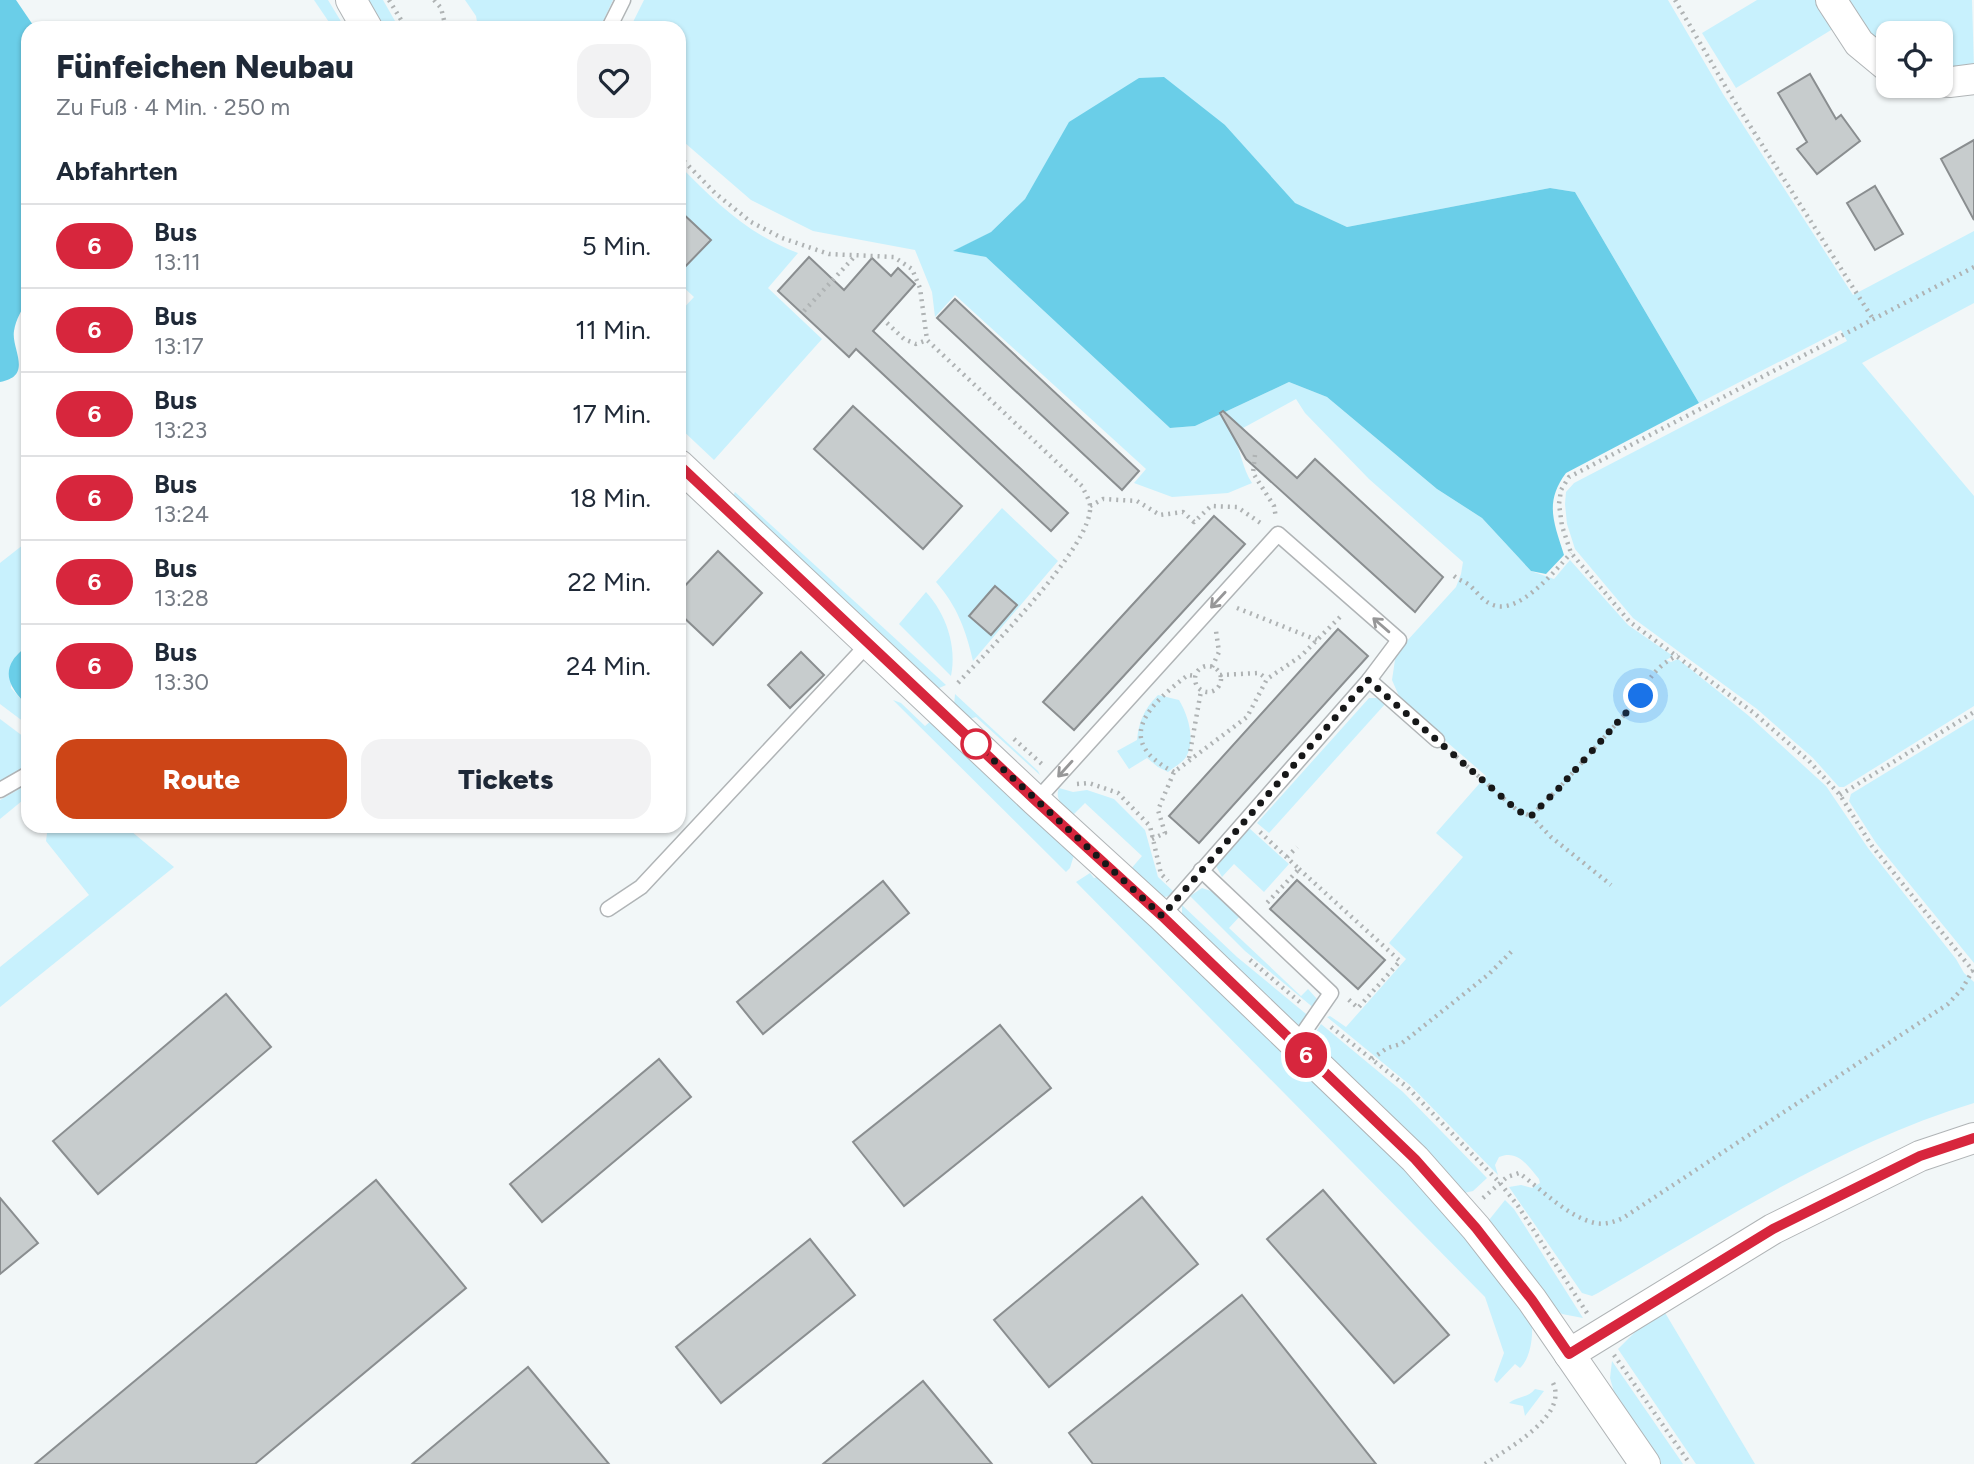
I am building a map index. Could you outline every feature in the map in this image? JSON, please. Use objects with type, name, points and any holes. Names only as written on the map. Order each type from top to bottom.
[{"type":"street","points":[[351,0],[363,21]]},
{"type":"street","points":[[1830,0],[1859,43],[1876,56]]},
{"type":"street","points":[[1953,82],[1974,79]]},
{"type":"street","points":[[686,472],[1162,916],[1415,1159],[1476,1228],[1532,1300],[1644,1464]]},
{"type":"street","points":[[1569,1354],[1773,1229],[1920,1156],[1974,1138]]},
{"type":"lane","points":[[612,21],[622,0]]},
{"type":"lane","points":[[1036,801],[1278,534],[1399,640],[1368,680],[1162,916]]},
{"type":"lane","points":[[608,909],[641,887],[869,643]]},
{"type":"lane","points":[[1368,680],[1437,740]]},
{"type":"lane","points":[[0,790],[21,778]]},
{"type":"lane","points":[[1201,870],[1331,993],[1296,1045]]},
{"type":"path","points":[[389,0],[402,21]]},
{"type":"path","points":[[434,0],[444,21]]},
{"type":"path","points":[[1675,0],[1731,96],[1874,319]]},
{"type":"path","points":[[686,163],[751,222],[782,238],[829,254],[894,257],[912,269],[920,288],[927,340],[1082,486],[1090,506],[1083,533],[1048,584],[955,686]]},
{"type":"path","points":[[804,311],[856,254]]},
{"type":"path","points":[[1500,1183],[1519,1173],[1571,1212],[1595,1223],[1610,1223],[1623,1218],[1948,1004],[1962,989],[1973,971],[1872,846],[1840,795],[1809,761],[1763,721],[1678,655],[1630,622],[1571,553],[1562,526],[1559,503],[1561,490],[1569,477],[1974,267]]},
{"type":"path","points":[[887,323],[904,339],[916,344],[927,340]]},
{"type":"path","points":[[1255,455],[1253,472],[1274,506],[1278,534]]},
{"type":"path","points":[[1090,506],[1103,499],[1137,501],[1160,515],[1183,512],[1194,522],[1211,506],[1237,507],[1278,534]]},
{"type":"path","points":[[1454,576],[1469,585],[1484,601],[1495,606],[1508,606],[1529,595],[1547,580],[1571,553]]},
{"type":"path","points":[[1152,839],[1165,834],[1158,810],[1174,772],[1247,717],[1267,679],[1301,656],[1354,601]]},
{"type":"path","points":[[1212,667],[1219,652],[1215,603],[1317,640]]},
{"type":"path","points":[[1531,816],[1641,696],[1646,682],[1654,673],[1678,655]]},
{"type":"path","points":[[1212,667],[1220,675],[1220,682],[1216,689],[1209,692],[1201,690],[1196,684],[1196,676],[1201,669],[1212,667]]},
{"type":"path","points":[[1220,675],[1259,673],[1267,679]]},
{"type":"path","points":[[1174,772],[1149,755],[1140,739],[1142,723],[1154,703],[1188,675],[1196,676]]},
{"type":"path","points":[[1189,759],[1201,690]]},
{"type":"path","points":[[1840,795],[1974,712]]},
{"type":"path","points":[[1437,740],[1518,811],[1531,816],[1611,885]]},
{"type":"path","points":[[1246,820],[1400,961],[1358,1008],[1339,992],[1331,993]]},
{"type":"path","points":[[1287,857],[1297,847]]},
{"type":"path","points":[[1253,919],[1299,869]]},
{"type":"path","points":[[1372,1059],[1387,1048],[1401,1044],[1489,974],[1513,950]]},
{"type":"path","points":[[1485,1464],[1541,1424],[1551,1411],[1557,1394],[1555,1385]]},
{"type":"shaded area","points":[[0,0],[16,0],[30,21],[21,21],[21,313],[14,331],[19,368],[10,379],[0,382]]},
{"type":"shaded area","points":[[314,0],[328,0],[341,21],[328,21]]},
{"type":"shaded area","points":[[367,0],[383,0],[395,21],[380,21]]},
{"type":"shaded area","points":[[465,0],[613,0],[603,21],[477,21]]},
{"type":"shaded area","points":[[644,0],[1668,0],[1723,94],[1853,295],[1974,231],[1974,303],[1862,363],[1974,496],[1974,706],[1844,787],[1839,787],[1813,758],[1757,709],[1633,618],[1575,549],[1567,524],[1565,504],[1566,492],[1574,483],[1847,341],[1841,330],[1699,403],[1575,192],[1550,188],[1347,227],[1294,203],[1225,125],[1070,122],[1025,199],[991,232],[954,251],[986,257],[1170,428],[1195,426],[1289,382],[1327,397],[1437,489],[1482,518],[1531,571],[1554,579],[1570,560],[1628,625],[1673,656],[1666,660],[1671,662],[1678,659],[1749,716],[1826,786],[1868,848],[1956,959],[1964,973],[1974,982],[1974,1103],[1875,1140],[1781,1187],[1598,1293],[1592,1296],[1582,1293],[1509,1187],[1521,1185],[1532,1188],[1540,1183],[1527,1164],[1512,1155],[1499,1157],[1495,1165],[1498,1175],[1410,1085],[1327,1017],[1330,1016],[1346,1027],[1406,959],[1389,943],[1463,857],[1436,833],[1486,776],[1402,703],[1392,680],[1396,653],[1456,587],[1463,562],[1369,479],[1305,413],[1296,399],[1232,434],[1252,483],[1228,493],[1172,497],[1134,483],[1146,469],[955,295],[935,317],[932,292],[915,250],[813,231],[751,200],[686,144],[686,21],[634,21]]},
{"type":"shaded area","points":[[1757,0],[1819,0],[1836,27],[1736,88],[1702,33]]},
{"type":"shaded area","points":[[1842,0],[1972,0],[1974,70],[1953,72],[1953,21],[1876,21],[1876,42]]},
{"type":"shaded area","points":[[1164,77],[1225,125],[1295,203],[1347,227],[1550,188],[1575,192],[1699,403],[1566,473],[1553,503],[1554,522],[1564,555],[1546,574],[1531,571],[1482,518],[1437,489],[1327,397],[1289,382],[1195,426],[1170,428],[986,257],[953,251],[991,232],[1025,199],[1069,122],[1139,78]]},
{"type":"shaded area","points":[[686,172],[748,227],[798,253],[768,288],[822,339],[714,460],[686,434],[686,306],[694,297],[686,290]]},
{"type":"shaded area","points":[[735,492],[946,685],[937,689],[732,498]]},
{"type":"shaded area","points":[[1002,508],[1058,561],[973,661],[960,619],[936,582]]},
{"type":"shaded area","points":[[21,546],[21,650],[12,661],[11,688],[21,699],[21,720],[0,704],[0,563]]},
{"type":"shaded area","points":[[926,592],[939,610],[948,631],[952,653],[951,676],[899,624]]},
{"type":"shaded area","points":[[21,650],[21,699],[10,680],[13,660]]},
{"type":"shaded area","points":[[955,694],[1040,775],[976,717],[969,719],[954,705]]},
{"type":"shaded area","points":[[1158,695],[1179,700],[1190,728],[1189,750],[1185,759],[1168,772],[1147,758],[1129,769],[1117,751],[1137,740],[1143,716]]},
{"type":"shaded area","points":[[1369,698],[1379,698],[1386,703],[1269,833],[1257,823]]},
{"type":"shaded area","points":[[893,700],[901,703],[925,726],[932,720],[1074,855],[1070,868],[1066,872]]},
{"type":"shaded area","points":[[0,719],[21,735],[21,770],[0,783]]},
{"type":"shaded area","points":[[1974,719],[1974,963],[1876,843],[1849,801],[1851,794]]},
{"type":"shaded area","points":[[21,788],[21,802],[0,819],[0,800]]},
{"type":"shaded area","points":[[1059,788],[1073,792],[1087,790],[1114,799],[1145,830],[1158,877],[1174,892],[1160,898],[1130,870],[1142,856],[1085,803],[1072,816],[1059,800]]},
{"type":"shaded area","points":[[1249,828],[1289,864],[1264,892],[1234,864],[1222,877],[1216,866]]},
{"type":"shaded area","points":[[47,833],[133,833],[174,867],[0,1007],[0,967],[89,895],[46,841]]},
{"type":"shaded area","points":[[1090,873],[1094,878],[1100,876],[1405,1167],[1468,1237],[1531,1319],[1531,1345],[1520,1368],[1515,1364],[1497,1383],[1494,1380],[1504,1353],[1485,1297],[1076,882]]},
{"type":"shaded area","points":[[1202,888],[1217,893],[1242,914],[1229,928],[1301,996],[1308,989],[1317,999],[1315,1009],[1245,951],[1190,896]]},
{"type":"shaded area","points":[[1182,905],[1237,957],[1311,1018],[1304,1026],[1297,1028],[1182,920]]},
{"type":"shaded area","points":[[1321,1024],[1403,1092],[1487,1178],[1473,1191],[1464,1193],[1316,1047],[1316,1032]]},
{"type":"shaded area","points":[[1505,1200],[1514,1209],[1583,1318],[1562,1314],[1547,1302],[1489,1220]]},
{"type":"shaded area","points":[[1664,1311],[1755,1464],[1696,1464],[1618,1349],[1641,1326]]},
{"type":"shaded area","points":[[1612,1361],[1683,1464],[1661,1464],[1616,1399],[1610,1378]]},
{"type":"shaded area","points":[[1535,1389],[1544,1391],[1525,1416],[1523,1406],[1509,1403],[1529,1394]]},
{"type":"building","points":[[1810,74],[1836,119],[1841,115],[1860,141],[1817,174],[1797,149],[1807,142],[1778,93]]},
{"type":"building","points":[[1974,140],[1974,220],[1941,159]]},
{"type":"building","points":[[1875,186],[1903,234],[1875,250],[1847,203]]},
{"type":"building","points":[[686,217],[711,240],[686,266]]},
{"type":"building","points":[[809,257],[844,290],[872,258],[891,276],[898,268],[915,284],[873,331],[1068,513],[1051,531],[856,349],[849,357],[778,291]]},
{"type":"building","points":[[955,299],[1139,471],[1122,490],[937,318]]},
{"type":"building","points":[[853,406],[962,506],[923,549],[814,449]]},
{"type":"building","points":[[1223,411],[1297,478],[1315,459],[1443,577],[1415,612],[1246,459],[1220,413]]},
{"type":"building","points":[[1214,516],[1245,544],[1074,730],[1043,702]]},
{"type":"building","points":[[718,551],[762,593],[713,645],[686,620],[686,585]]},
{"type":"building","points":[[995,586],[1017,605],[991,635],[969,616]]},
{"type":"building","points":[[1338,629],[1368,656],[1199,843],[1169,816]]},
{"type":"building","points":[[801,652],[824,675],[790,708],[768,685]]},
{"type":"building","points":[[1297,880],[1385,960],[1358,989],[1270,909]]},
{"type":"building","points":[[883,881],[909,913],[763,1034],[737,1002]]},
{"type":"building","points":[[226,994],[271,1047],[98,1194],[53,1141]]},
{"type":"building","points":[[1000,1025],[1051,1088],[904,1206],[853,1142]]},
{"type":"building","points":[[659,1059],[691,1097],[542,1222],[510,1184]]},
{"type":"building","points":[[376,1180],[466,1288],[255,1464],[35,1464]]},
{"type":"building","points":[[1323,1190],[1449,1335],[1394,1383],[1267,1239]]},
{"type":"building","points":[[1142,1197],[1198,1264],[1049,1387],[994,1320]]},
{"type":"building","points":[[0,1198],[38,1243],[0,1274]]},
{"type":"building","points":[[810,1239],[855,1295],[721,1403],[676,1347]]},
{"type":"building","points":[[1242,1295],[1376,1464],[1093,1464],[1069,1433]]},
{"type":"building","points":[[528,1367],[609,1464],[412,1464]]},
{"type":"building","points":[[923,1381],[992,1464],[823,1464]]},
{"type":"bus line","name":"6","points":[[686,472],[1162,916],[1415,1159],[1476,1228],[1532,1300],[1569,1354],[1773,1229],[1920,1156],[1974,1138]]},
{"type":"route","points":[[976,744],[1162,916],[1368,680],[1518,811],[1531,816],[1641,696]]}]
